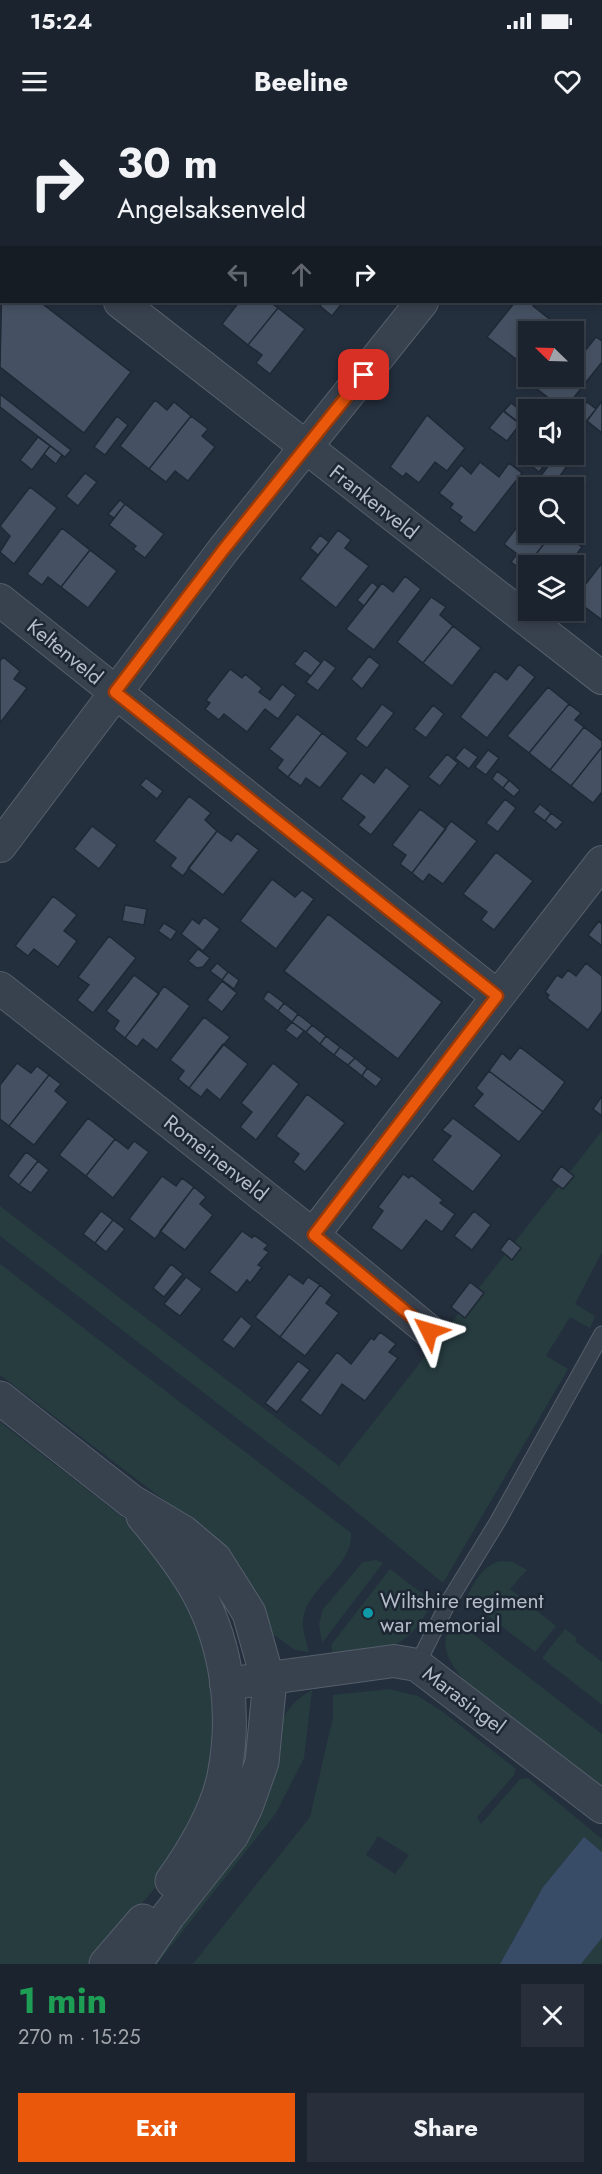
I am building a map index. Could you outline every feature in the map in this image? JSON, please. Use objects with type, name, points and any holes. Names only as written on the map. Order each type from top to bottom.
[{"type":"street","name":"Frankenveld","points":[[121,303],[306,450],[602,678]]},
{"type":"street","points":[[0,846],[224,549],[306,450],[421,303]]},
{"type":"street","name":"Keltenveld","points":[[0,600],[497,996]]},
{"type":"street","points":[[314,1235],[602,862]]},
{"type":"street","name":"Romeinenveld","points":[[0,988],[314,1235],[429,1331]]},
{"type":"street","points":[[0,1398],[131,1501],[183,1532],[215,1559],[249,1613],[267,1677],[269,1690],[262,1762],[246,1807],[232,1835],[168,1916],[135,1964]]},
{"type":"street","points":[[106,1964],[144,1920],[184,1864],[206,1825],[224,1777],[228,1741],[226,1684],[221,1646],[199,1594],[131,1501]]},
{"type":"street","name":"Marasingel","points":[[226,1684],[394,1660],[417,1665],[602,1807]]},
{"type":"lane","points":[[417,1665],[449,1600],[498,1521],[602,1334]]},
{"type":"green space","points":[[602,1131],[602,1252],[575,1304],[595,1316],[590,1328],[570,1317],[546,1356],[568,1369],[443,1583],[325,1486],[0,1236],[0,1206],[339,1466]]},
{"type":"green space","points":[[0,1264],[351,1533],[350,1545],[345,1557],[312,1597],[306,1608],[303,1624],[309,1652],[295,1650],[270,1632],[211,1536],[0,1375]]},
{"type":"green space","points":[[0,1422],[125,1519],[183,1589],[209,1644],[217,1739],[199,1806],[170,1870],[91,1964],[0,1964]]},
{"type":"green space","points":[[376,1560],[383,1563],[322,1643],[319,1624],[323,1609],[363,1562]]},
{"type":"green space","points":[[513,1562],[527,1570],[510,1589],[556,1626],[535,1652],[466,1599],[484,1571],[494,1563]]},
{"type":"green space","points":[[390,1569],[433,1602],[422,1620],[412,1633],[392,1645],[333,1654],[331,1645]]},
{"type":"green space","points":[[455,1620],[602,1734],[602,1793],[467,1684],[451,1662],[446,1650],[447,1635]]},
{"type":"green space","points":[[565,1629],[577,1638],[575,1641],[602,1662],[602,1705],[542,1658]]},
{"type":"green space","points":[[389,1689],[418,1696],[443,1712],[516,1769],[514,1775],[477,1817],[481,1824],[520,1779],[528,1778],[602,1839],[602,1852],[584,1838],[543,1887],[500,1964],[193,1964],[310,1817],[333,1717],[333,1695]],"holes":[[[378,1836],[409,1855],[395,1874],[366,1855]]]},
{"type":"green space","points":[[312,1690],[304,1758],[276,1813],[157,1964],[143,1964],[286,1713],[299,1698]]},
{"type":"green space","points":[[602,1938],[602,1964],[581,1964]]},
{"type":"water","points":[[584,1837],[602,1852],[602,1938],[581,1964],[500,1964],[543,1887]]},
{"type":"building","points":[[1,303],[41,303],[131,372],[84,433],[0,367]]},
{"type":"building","points":[[238,303],[271,303],[278,308],[248,345],[222,324]]},
{"type":"building","points":[[323,303],[342,303],[332,316],[320,306]]},
{"type":"building","points":[[514,303],[536,303],[533,306],[552,321],[518,321],[518,361],[487,337]]},
{"type":"building","points":[[278,308],[305,329],[270,374],[256,363],[262,355],[248,345]]},
{"type":"building","points":[[596,337],[602,341],[602,362],[584,385],[584,352]]},
{"type":"building","points":[[539,387],[582,387],[573,399],[550,399],[537,389]]},
{"type":"building","points":[[0,394],[71,450],[65,457],[0,407]]},
{"type":"building","points":[[155,400],[167,410],[174,402],[191,416],[149,469],[120,446]]},
{"type":"building","points":[[602,401],[602,433],[587,421]]},
{"type":"building","points":[[587,402],[596,409],[584,424],[584,406]]},
{"type":"building","points":[[511,403],[518,408],[517,421],[504,411]]},
{"type":"building","points":[[503,411],[518,422],[518,427],[507,441],[489,428]]},
{"type":"building","points":[[427,415],[465,448],[447,471],[435,462],[419,483],[406,473],[403,477],[390,467]]},
{"type":"building","points":[[117,416],[128,425],[105,455],[94,447]]},
{"type":"building","points":[[191,416],[208,429],[202,436],[215,447],[188,481],[175,471],[166,482],[149,469]]},
{"type":"building","points":[[38,437],[50,446],[32,470],[20,460]]},
{"type":"building","points":[[50,446],[62,455],[56,464],[44,454]]},
{"type":"building","points":[[480,462],[499,477],[509,463],[522,473],[475,533],[459,521],[462,517],[450,508],[453,504],[439,493],[461,465],[471,474]]},
{"type":"building","points":[[531,465],[544,465],[539,472]]},
{"type":"building","points":[[549,465],[568,465],[559,477],[540,477]]},
{"type":"building","points":[[85,473],[97,482],[78,506],[66,496]]},
{"type":"building","points":[[30,487],[57,508],[14,564],[0,552],[10,536],[0,526]]},
{"type":"building","points":[[120,500],[125,504],[114,518],[108,514]]},
{"type":"building","points":[[125,504],[164,534],[145,558],[133,549],[136,546],[109,525]]},
{"type":"building","points":[[518,526],[518,543],[545,543],[535,555],[518,555],[518,567],[511,562],[517,554],[504,544]]},
{"type":"building","points":[[62,528],[90,550],[61,587],[48,577],[42,585],[27,574]]},
{"type":"building","points":[[338,530],[351,540],[345,548],[369,566],[336,608],[300,579]]},
{"type":"building","points":[[320,535],[329,542],[318,555],[310,548]]},
{"type":"building","points":[[545,543],[577,543],[582,547],[576,555],[535,555]]},
{"type":"building","points":[[90,550],[117,571],[88,608],[61,587]]},
{"type":"building","points":[[602,563],[602,620],[584,606],[584,586]]},
{"type":"building","points":[[405,576],[421,589],[374,650],[346,629],[382,583],[393,592]]},
{"type":"building","points":[[372,582],[378,587],[364,606],[357,600]]},
{"type":"building","points":[[431,597],[446,607],[440,615],[453,626],[423,663],[397,642]]},
{"type":"building","points":[[453,626],[481,648],[452,686],[423,663]]},
{"type":"building","points":[[305,650],[321,663],[311,676],[294,664]]},
{"type":"building","points":[[369,656],[380,665],[362,689],[351,679]]},
{"type":"building","points":[[3,657],[20,671],[14,679],[27,688],[0,723],[0,661]]},
{"type":"building","points":[[324,659],[336,668],[318,691],[306,682]]},
{"type":"building","points":[[519,664],[535,677],[487,738],[460,717],[495,671],[507,680]]},
{"type":"building","points":[[230,669],[242,678],[245,674],[262,688],[259,692],[270,700],[282,684],[296,695],[278,719],[265,709],[247,732],[224,714],[219,720],[205,709],[210,703],[206,700]]},
{"type":"building","points":[[548,687],[569,704],[529,753],[507,736]]},
{"type":"building","points":[[382,704],[394,713],[367,748],[355,739]]},
{"type":"building","points":[[569,704],[581,713],[575,720],[584,727],[550,770],[529,753]]},
{"type":"building","points":[[433,705],[444,714],[426,738],[414,729]]},
{"type":"building","points":[[297,714],[322,733],[288,777],[277,768],[283,760],[269,749]]},
{"type":"building","points":[[584,727],[602,741],[602,747],[571,786],[550,770]]},
{"type":"building","points":[[322,733],[348,753],[320,788],[306,778],[301,786],[288,777]]},
{"type":"building","points":[[464,747],[478,757],[469,769],[455,758]]},
{"type":"building","points":[[602,747],[602,792],[593,803],[571,786]]},
{"type":"building","points":[[488,750],[499,758],[486,775],[475,767]]},
{"type":"building","points":[[447,754],[458,763],[440,786],[428,777]]},
{"type":"building","points":[[386,767],[410,786],[371,835],[358,825],[365,817],[341,799],[361,773],[374,783]]},
{"type":"building","points":[[497,771],[509,780],[503,788],[492,779]]},
{"type":"building","points":[[146,778],[163,791],[157,799],[140,785]]},
{"type":"building","points":[[509,780],[520,790],[514,797],[503,788]]},
{"type":"building","points":[[189,796],[211,813],[205,820],[217,831],[183,876],[170,866],[176,858],[154,841]]},
{"type":"building","points":[[505,799],[516,808],[498,832],[486,823]]},
{"type":"building","points":[[540,804],[551,813],[545,821],[533,812]]},
{"type":"building","points":[[420,809],[446,829],[412,873],[400,864],[406,855],[392,845]]},
{"type":"building","points":[[551,813],[563,822],[556,830],[545,821]]},
{"type":"building","points":[[451,821],[477,841],[443,884],[429,874],[423,882],[412,873]]},
{"type":"building","points":[[92,826],[117,845],[99,869],[74,849]]},
{"type":"building","points":[[217,831],[231,841],[237,833],[259,850],[223,895],[188,868]]},
{"type":"building","points":[[496,852],[533,881],[494,930],[481,920],[487,912],[463,894]]},
{"type":"building","points":[[272,879],[295,897],[302,890],[314,899],[276,949],[240,921]]},
{"type":"building","points":[[53,896],[77,915],[64,931],[77,941],[58,967],[34,949],[28,956],[15,946]]},
{"type":"building","points":[[125,905],[147,909],[144,925],[122,921]]},
{"type":"building","points":[[328,914],[442,1002],[398,1059],[284,971]]},
{"type":"building","points":[[204,917],[220,929],[203,951],[181,934],[192,919],[199,924]]},
{"type":"building","points":[[599,921],[602,924],[602,946],[588,935]]},
{"type":"building","points":[[164,923],[177,931],[171,940],[158,931]]},
{"type":"building","points":[[109,936],[136,958],[93,1013],[77,1000],[89,985],[78,977]]},
{"type":"building","points":[[198,949],[210,958],[203,967],[197,968],[188,961]]},
{"type":"building","points":[[217,963],[228,972],[222,980],[210,971]]},
{"type":"building","points":[[586,963],[602,976],[602,1011],[588,1030],[547,998],[549,995],[545,992],[557,975],[562,978],[568,970],[576,976]]},
{"type":"building","points":[[228,972],[239,980],[234,989],[222,980]]},
{"type":"building","points":[[134,975],[159,994],[125,1038],[114,1029],[119,1021],[106,1011]]},
{"type":"building","points":[[222,981],[237,993],[222,1012],[207,1000]]},
{"type":"building","points":[[164,986],[190,1006],[157,1050],[143,1039],[137,1047],[125,1038]]},
{"type":"building","points":[[268,991],[284,1003],[278,1011],[263,999]]},
{"type":"building","points":[[284,1003],[298,1014],[292,1022],[278,1011]]},
{"type":"building","points":[[298,1014],[312,1025],[306,1032],[292,1022]]},
{"type":"building","points":[[204,1017],[230,1037],[189,1088],[178,1079],[184,1071],[170,1060]]},
{"type":"building","points":[[292,1022],[304,1031],[297,1039],[285,1030]]},
{"type":"building","points":[[312,1025],[326,1036],[320,1044],[306,1032]]},
{"type":"building","points":[[326,1036],[340,1047],[334,1055],[320,1044]]},
{"type":"building","points":[[223,1044],[248,1064],[220,1100],[207,1089],[201,1097],[189,1088]]},
{"type":"building","points":[[340,1047],[355,1058],[348,1065],[334,1055]]},
{"type":"building","points":[[520,1047],[565,1082],[543,1112],[489,1071],[502,1053],[510,1060]]},
{"type":"building","points":[[355,1058],[367,1068],[362,1076],[348,1065]]},
{"type":"building","points":[[17,1063],[31,1073],[37,1066],[49,1075],[9,1126],[0,1119],[0,1085]]},
{"type":"building","points":[[273,1063],[299,1084],[256,1140],[240,1127],[252,1112],[241,1103]]},
{"type":"building","points":[[367,1068],[382,1079],[376,1087],[362,1076]]},
{"type":"building","points":[[489,1071],[543,1112],[519,1142],[473,1106],[483,1094],[476,1088]]},
{"type":"building","points":[[49,1075],[61,1084],[55,1091],[68,1102],[34,1145],[9,1126]]},
{"type":"building","points":[[307,1094],[345,1123],[305,1172],[293,1162],[299,1154],[276,1136]]},
{"type":"building","points":[[602,1096],[602,1116],[593,1109]]},
{"type":"building","points":[[88,1118],[115,1139],[86,1176],[59,1155]]},
{"type":"building","points":[[453,1118],[502,1155],[473,1192],[432,1160],[451,1136],[442,1130]]},
{"type":"building","points":[[115,1139],[128,1149],[134,1141],[149,1152],[113,1198],[86,1176]]},
{"type":"building","points":[[26,1152],[38,1161],[19,1185],[8,1176]]},
{"type":"building","points":[[38,1161],[49,1170],[31,1193],[19,1185]]},
{"type":"building","points":[[561,1166],[574,1176],[563,1189],[551,1180]]},
{"type":"building","points":[[403,1174],[409,1178],[411,1175],[443,1200],[440,1203],[455,1214],[442,1232],[426,1220],[402,1251],[371,1228],[383,1211],[378,1207]]},
{"type":"building","points":[[162,1176],[176,1186],[182,1178],[194,1187],[155,1239],[129,1219]]},
{"type":"building","points":[[194,1187],[206,1197],[200,1204],[213,1215],[185,1250],[160,1231]]},
{"type":"building","points":[[101,1211],[113,1220],[95,1243],[83,1234]]},
{"type":"building","points":[[474,1211],[491,1225],[472,1250],[454,1236]]},
{"type":"building","points":[[113,1220],[125,1229],[106,1252],[95,1243]]},
{"type":"building","points":[[242,1231],[252,1238],[254,1235],[268,1245],[264,1249],[269,1252],[258,1265],[262,1267],[250,1283],[247,1280],[237,1293],[209,1272]]},
{"type":"building","points":[[509,1238],[521,1248],[512,1260],[500,1250]]},
{"type":"building","points":[[171,1264],[183,1274],[164,1297],[153,1288]]},
{"type":"building","points":[[289,1274],[303,1284],[308,1277],[320,1285],[280,1337],[255,1317]]},
{"type":"building","points":[[186,1277],[202,1289],[180,1316],[164,1304]]},
{"type":"building","points":[[470,1282],[484,1293],[465,1318],[451,1307]]},
{"type":"building","points":[[320,1285],[332,1295],[326,1303],[339,1313],[305,1356],[280,1337]]},
{"type":"building","points":[[241,1316],[252,1326],[234,1349],[222,1340]]},
{"type":"building","points":[[380,1332],[396,1344],[389,1352],[398,1358],[365,1401],[342,1384],[321,1416],[300,1400],[337,1352],[351,1364],[371,1338],[374,1340]]},
{"type":"building","points":[[298,1361],[310,1370],[277,1412],[265,1403]]},
{"type":"place","name":"Wiltshire regiment war memorial","points":[[368,1613]]},
{"type":"route","points":[[364,375],[306,450],[224,549],[115,692],[497,996],[314,1235],[429,1331]]}]
